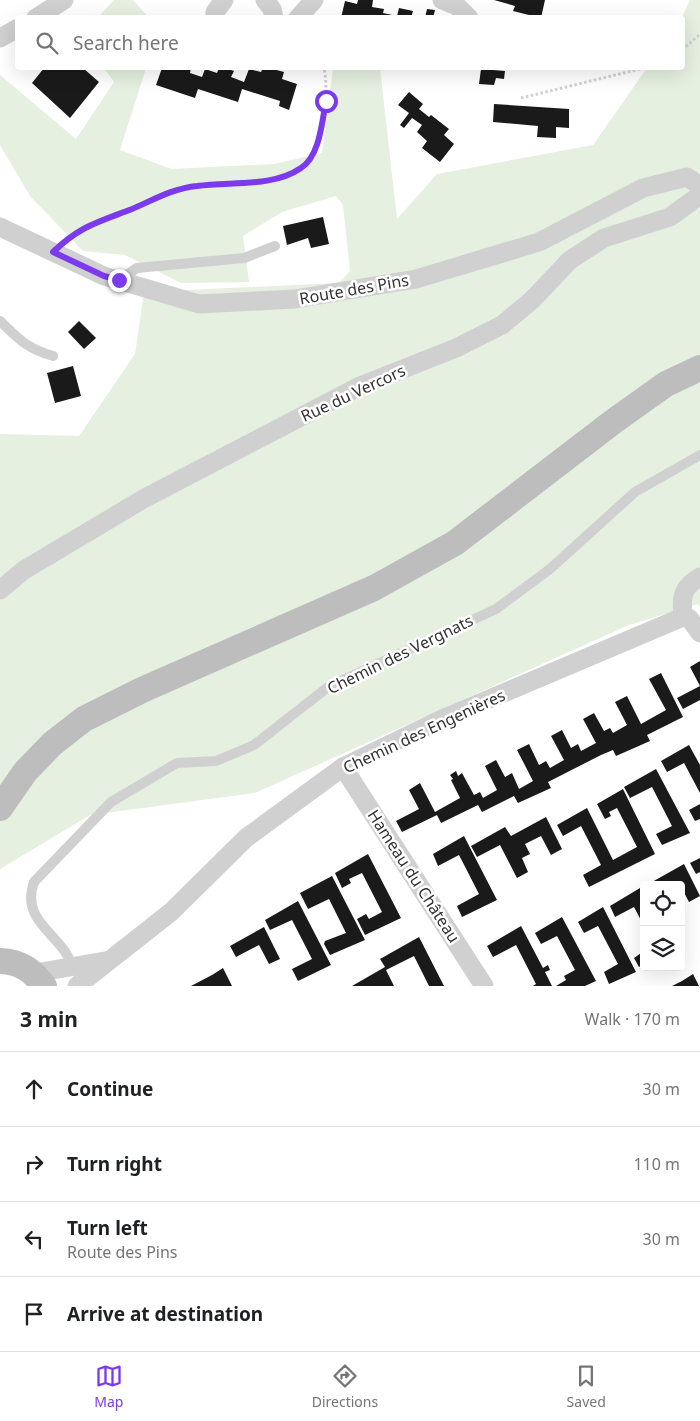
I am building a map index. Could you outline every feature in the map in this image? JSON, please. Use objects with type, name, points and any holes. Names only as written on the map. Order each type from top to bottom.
[{"type":"main road","points":[[0,808],[25,772],[52,744],[84,719],[142,690],[374,588],[455,543],[666,384],[700,368]]},
{"type":"street","points":[[41,15],[64,0]]},
{"type":"street","points":[[215,15],[215,12],[224,0]]},
{"type":"street","points":[[265,0],[273,15]]},
{"type":"street","points":[[301,15],[314,0]]},
{"type":"street","points":[[442,0],[458,6],[466,15]]},
{"type":"street","points":[[0,38],[15,30]]},
{"type":"street","name":"Route des Pins","points":[[0,223],[53,252],[104,276],[199,304],[295,299],[416,279],[539,242],[643,188],[687,177],[700,186]]},
{"type":"street","name":"Rue du Vercors","points":[[0,590],[24,570],[146,498],[360,386],[456,348],[502,325],[532,300],[570,260],[604,238],[670,217],[700,195]]},
{"type":"street","points":[[700,577],[688,584],[683,594],[683,617],[689,618],[700,633]]},
{"type":"street","name":"Chemin des Engenières","points":[[19,966],[75,980],[111,960],[171,912],[246,838],[343,767],[442,719],[683,617]]},
{"type":"street","name":"Hameau du Château","points":[[343,767],[484,986]]},
{"type":"lane","points":[[119,280],[137,268],[244,258],[275,246]]},
{"type":"lane","points":[[0,321],[19,341],[35,351],[54,356]]},
{"type":"lane","name":"Chemin des Vergnats","points":[[75,980],[70,959],[36,916],[29,895],[34,882],[111,802],[177,762],[216,761],[254,745],[328,687],[496,609],[550,569],[635,492],[700,455]]},
{"type":"path","points":[[685,47],[700,34]]},
{"type":"path","points":[[53,252],[72,235],[92,223],[162,195],[196,186],[241,184],[282,177],[303,167],[318,144],[326,101],[324,70]]},
{"type":"path","points":[[520,98],[636,70]]},
{"type":"green space","points":[[114,0],[133,0],[146,15],[100,15]]},
{"type":"green space","points":[[690,0],[700,0],[700,607],[698,604],[629,625],[255,793],[90,815],[0,869],[0,434],[79,436],[135,354],[144,292],[339,283],[350,271],[343,205],[336,196],[282,212],[243,236],[249,282],[181,283],[125,255],[83,251],[30,196],[0,145],[0,75],[76,139],[114,82],[105,70],[145,70],[120,150],[171,169],[274,164],[322,153],[333,70],[380,70],[397,219],[437,174],[593,145],[646,70],[685,70],[685,15],[683,15]]},
{"type":"building","points":[[358,0],[373,0],[372,7],[384,9],[383,13],[392,15],[342,15],[345,1],[357,4]]},
{"type":"building","points":[[494,0],[545,0],[542,15],[529,15],[513,11],[515,6]]},
{"type":"building","points":[[399,8],[413,11],[412,15],[397,15]]},
{"type":"building","points":[[427,9],[435,10],[434,15],[426,15]]},
{"type":"building","points":[[42,70],[85,70],[99,82],[70,118],[32,83]]},
{"type":"building","points":[[161,70],[191,70],[190,73],[202,77],[205,70],[217,73],[218,70],[231,70],[234,71],[231,77],[244,82],[249,70],[261,72],[262,70],[276,70],[284,72],[282,79],[297,84],[289,110],[279,106],[280,101],[242,89],[238,102],[198,89],[195,98],[156,85]]},
{"type":"building","points":[[481,70],[505,71],[504,79],[496,78],[494,85],[479,84]]},
{"type":"building","points":[[409,92],[423,104],[419,109],[429,117],[431,115],[449,129],[444,135],[454,144],[440,162],[422,148],[427,141],[417,132],[422,125],[412,118],[404,128],[400,125],[409,113],[398,105]]},
{"type":"building","points":[[494,104],[569,109],[569,128],[556,127],[556,138],[537,137],[538,126],[493,122]]},
{"type":"building","points":[[323,217],[329,244],[311,248],[308,238],[287,245],[283,226]]},
{"type":"building","points":[[79,321],[96,338],[84,349],[68,332]]},
{"type":"building","points":[[73,366],[81,396],[55,403],[47,373]]},
{"type":"building","points":[[700,661],[700,686],[690,667]]},
{"type":"building","points":[[661,673],[683,717],[647,735],[650,741],[616,756],[613,750],[601,755],[548,782],[551,788],[518,803],[514,796],[482,812],[478,805],[441,823],[437,815],[402,832],[396,821],[419,809],[409,790],[420,783],[435,812],[460,798],[450,775],[456,771],[458,776],[462,773],[474,795],[480,792],[483,798],[497,790],[485,766],[496,760],[505,777],[512,773],[519,789],[533,781],[517,750],[529,744],[539,765],[546,761],[550,768],[564,760],[551,736],[562,730],[571,748],[578,744],[581,751],[596,743],[583,719],[594,713],[604,731],[610,728],[613,733],[627,725],[615,702],[627,696],[641,724],[666,710],[649,679]]},
{"type":"building","points":[[700,686],[700,700],[683,709],[677,698]]},
{"type":"building","points":[[689,745],[700,765],[700,793],[684,763],[667,772],[661,761]]},
{"type":"building","points":[[656,769],[690,833],[662,845],[656,834],[672,826],[652,787],[630,798],[624,787]]},
{"type":"building","points":[[623,789],[655,854],[589,887],[583,875],[601,865],[581,826],[563,836],[557,825],[587,808],[613,860],[637,847],[617,808],[609,812],[611,816],[605,819],[597,804]]},
{"type":"building","points":[[700,804],[700,819],[695,821],[689,810]]},
{"type":"building","points":[[546,817],[562,849],[551,855],[541,836],[525,844],[530,854],[522,858],[528,872],[517,878],[500,845],[477,857],[471,846],[505,827],[511,836]]},
{"type":"building","points":[[464,836],[497,900],[462,917],[457,906],[479,894],[459,855],[438,866],[433,854]]},
{"type":"building","points":[[368,854],[401,918],[365,935],[357,919],[366,914],[369,919],[382,912],[362,873],[349,879],[351,883],[342,888],[335,873]]},
{"type":"building","points":[[700,858],[700,872],[696,874],[690,863]]},
{"type":"building","points":[[684,864],[700,896],[689,902],[685,894],[685,881],[654,881]]},
{"type":"building","points":[[332,876],[365,940],[330,955],[324,944],[325,941],[346,933],[329,899],[308,909],[300,893]]},
{"type":"building","points":[[640,888],[640,918],[634,907],[615,917],[610,906]]},
{"type":"building","points":[[298,901],[331,965],[298,981],[292,969],[312,959],[292,920],[270,930],[265,920]]},
{"type":"building","points":[[603,907],[636,972],[609,984],[604,972],[618,964],[598,926],[584,933],[578,922]]},
{"type":"building","points":[[562,917],[596,981],[585,986],[556,986],[566,980],[564,976],[575,970],[557,936],[541,944],[535,933]]},
{"type":"building","points":[[521,926],[543,968],[548,965],[550,970],[545,972],[552,986],[533,986],[536,984],[516,945],[493,957],[487,946]]},
{"type":"building","points":[[264,927],[280,959],[269,964],[259,945],[236,957],[230,946]]},
{"type":"building","points":[[419,937],[444,986],[429,986],[414,956],[386,970],[394,986],[352,986],[385,967],[380,959]]},
{"type":"building","points":[[640,954],[640,966],[639,967],[634,958]]},
{"type":"building","points":[[223,968],[232,986],[191,986],[212,975]]},
{"type":"building","points":[[693,974],[699,986],[672,986],[682,981]]},
{"type":"route","points":[[119,280],[104,276],[53,252],[72,235],[92,223],[162,195],[196,186],[241,184],[282,177],[303,167],[318,144],[326,101]]}]
